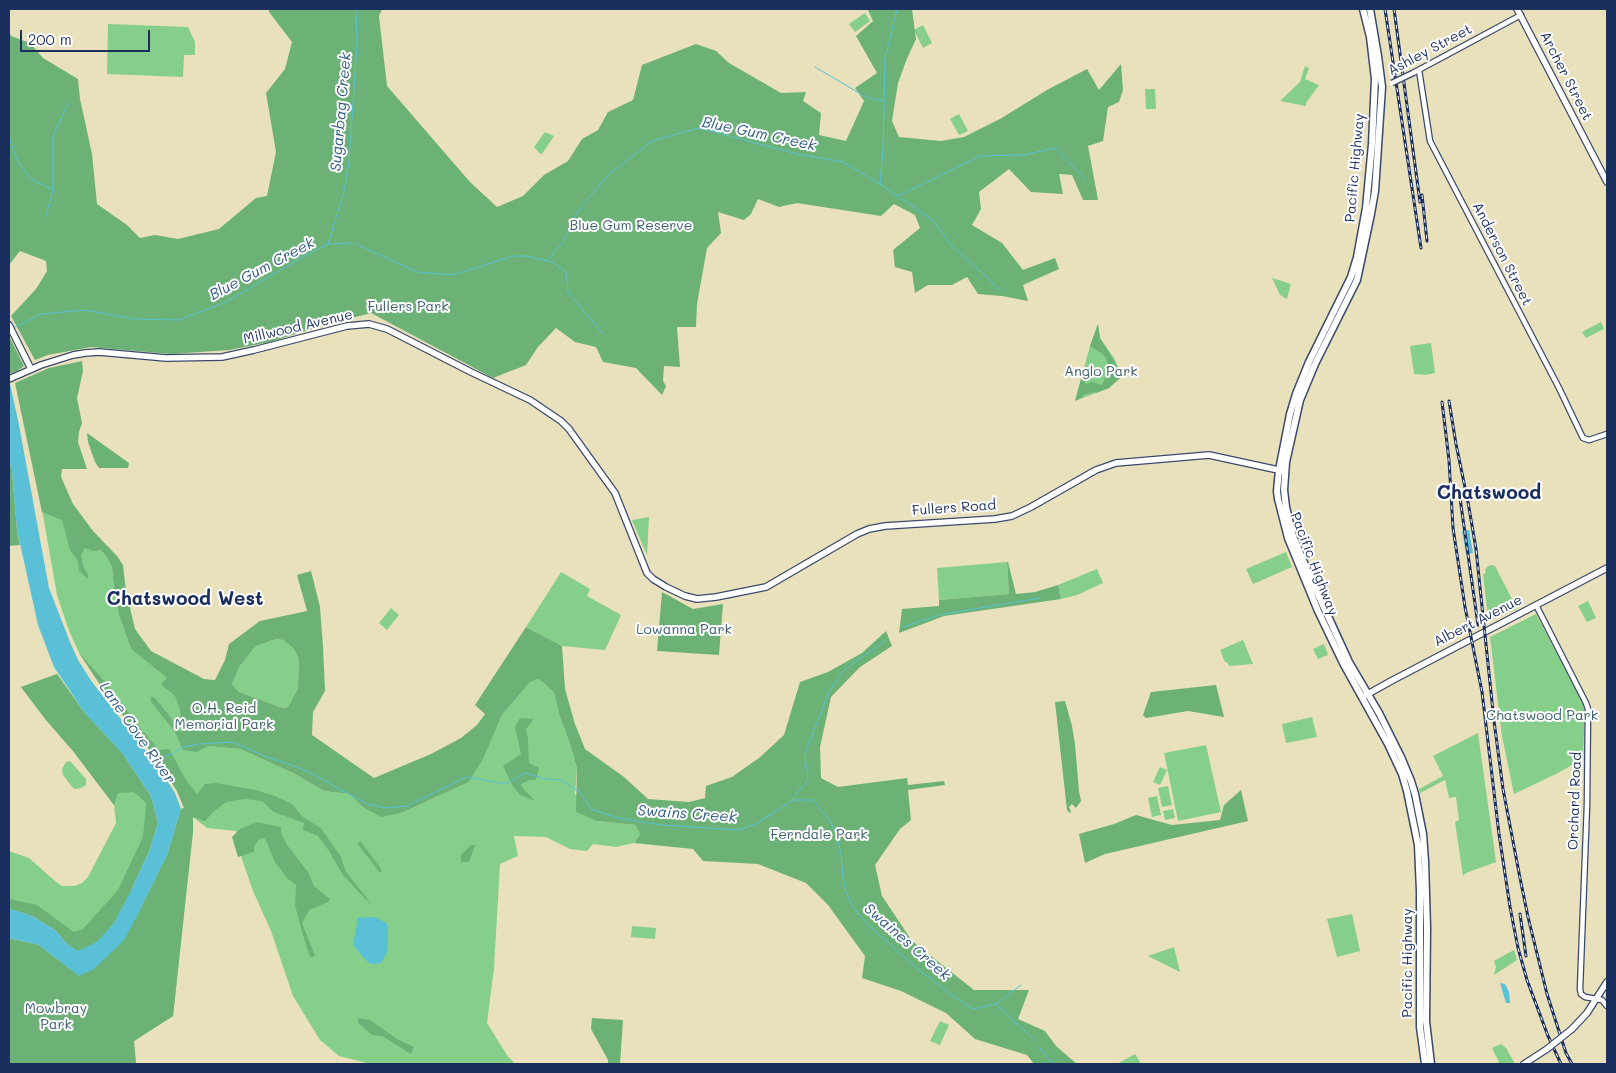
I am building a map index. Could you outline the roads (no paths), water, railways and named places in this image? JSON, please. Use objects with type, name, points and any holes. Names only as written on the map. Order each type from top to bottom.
[{"type":"highway","name":"Pacific Highway","points":[[1363,9],[1378,87]]},
{"type":"highway","name":"Pacific Highway","points":[[1370,9],[1378,87],[1375,191],[1357,280],[1306,385],[1298,406],[1282,470],[1284,499],[1295,541],[1338,640],[1402,774],[1411,808],[1418,839],[1420,1027],[1425,1064]]},
{"type":"highway","name":"Pacific Highway","points":[[1364,696],[1390,735],[1408,772],[1423,834],[1427,891],[1426,1021],[1431,1064]]},
{"type":"main road","name":"Archer Street","points":[[1517,9],[1607,182]]},
{"type":"main road","name":"Millwood Avenue","points":[[9,379],[60,358],[85,353],[98,352],[166,358],[222,357],[346,326],[369,324],[387,328],[530,400],[564,423],[615,493],[644,567]]},
{"type":"main road","points":[[9,326],[31,369]]},
{"type":"main road","name":"Fullers Road","points":[[644,567],[653,579],[681,595],[694,599],[707,599],[766,587],[857,534],[870,529],[885,526],[995,519],[1012,516],[1096,470],[1116,463],[1209,455],[1282,470]]},
{"type":"main road","name":"Albert Avenue","points":[[1364,696],[1607,568]]},
{"type":"main road","points":[[1524,1064],[1531,1062],[1572,1029],[1587,1013],[1607,982]]},
{"type":"street","name":"Ashley Street","points":[[1378,87],[1392,84],[1521,15]]},
{"type":"street","name":"Anderson Street","points":[[1419,70],[1430,141],[1559,388],[1583,438],[1588,440],[1607,434]]},
{"type":"street","name":"Orchard Road","points":[[1536,605],[1588,709],[1580,989],[1585,997],[1602,1000],[1607,1006]]},
{"type":"water","name":"Lane Cove River","points":[[9,379],[49,588],[70,642],[78,660],[92,682],[159,768],[175,793],[181,809],[167,855],[124,940],[94,969],[79,976],[39,945],[9,938],[9,909],[30,915],[55,930],[68,945],[78,951],[97,942],[114,923],[131,891],[150,849],[158,822],[151,796],[123,754],[84,712],[54,667],[38,625],[17,530],[12,470],[9,460]]},
{"type":"water","points":[[1469,530],[1473,553],[1466,554],[1462,531]]},
{"type":"water","points":[[376,917],[388,926],[388,944],[387,952],[381,963],[374,964],[369,963],[353,945],[358,918]]},
{"type":"water","points":[[1500,983],[1505,984],[1509,992],[1510,1003],[1506,1003]]},
{"type":"waterway","name":"Sugarbag Creek","points":[[328,244],[343,195],[349,163],[357,44],[356,9]]},
{"type":"waterway","points":[[880,184],[883,150],[885,58],[897,9]]},
{"type":"waterway","points":[[815,67],[866,97],[883,101]]},
{"type":"waterway","points":[[66,108],[70,102]]},
{"type":"waterway","points":[[45,219],[53,190],[53,136],[65,110]]},
{"type":"waterway","points":[[9,115],[9,138],[18,162],[30,178],[53,190]]},
{"type":"waterway","name":"Blue Gum Creek","points":[[547,261],[563,242],[576,214],[608,175],[652,141],[699,128],[797,154],[843,162],[880,184],[934,221],[951,245],[999,290]]},
{"type":"waterway","points":[[898,196],[980,156],[1023,155],[1056,148],[1086,180]]},
{"type":"waterway","name":"Blue Gum Creek","points":[[13,328],[41,314],[85,310],[135,319],[179,320],[226,302],[328,244],[351,243]]},
{"type":"waterway","name":"Blue Gum Creek","points":[[354,243],[417,272],[453,275],[513,256],[526,256],[552,262],[566,272],[568,292],[604,335]]},
{"type":"waterway","points":[[903,627],[939,615],[1040,598]]},
{"type":"waterway","name":"Swains Creek","points":[[175,752],[183,747],[199,744],[233,742],[264,756],[309,772],[367,804],[386,808],[407,806],[466,777],[506,784],[525,773],[546,779],[561,780],[580,792],[591,809],[618,818],[662,825],[739,830],[756,824],[793,800],[808,780],[805,753],[829,692],[844,670],[886,640]]},
{"type":"waterway","name":"Swains Creek","points":[[153,762],[173,753]]},
{"type":"waterway","name":"Swaines Creek","points":[[795,800],[813,800],[830,821],[836,833],[841,853],[846,892],[852,906],[865,922],[914,966],[956,998],[973,1009],[996,1004],[1034,1040]]},
{"type":"waterway","points":[[996,1004],[1021,985]]},
{"type":"waterway","name":"Swaines Creek","points":[[1038,1046],[1053,1064]]},
{"type":"railway","points":[[1385,9],[1421,248]]},
{"type":"railway","points":[[1394,9],[1420,202]]},
{"type":"railway","points":[[1422,195],[1427,241]]},
{"type":"railway","points":[[1449,401],[1476,549],[1503,789],[1528,917],[1547,994],[1566,1053],[1572,1064]]},
{"type":"railway","points":[[1442,402],[1449,460],[1453,528],[1465,607],[1482,692],[1510,907],[1518,948],[1527,980],[1548,1036],[1561,1064]]},
{"type":"railway","points":[[1459,491],[1478,625]]},
{"type":"railway","points":[[1520,914],[1526,956]]},
{"type":"district","name":"Chatswood","points":[[1489,493]]},
{"type":"district","name":"Chatswood West","points":[[185,599]]},
{"type":"park label","name":"Blue Gum Reserve","points":[[631,226]]},
{"type":"park label","name":"Fullers Park","points":[[408,307]]},
{"type":"park label","name":"Anglo Park","points":[[1101,372]]},
{"type":"park label","name":"Lowanna Park","points":[[684,630]]},
{"type":"park label","name":"Chatswood Park","points":[[1542,716]]},
{"type":"park label","name":"O.H. Reid Memorial Park","points":[[224,718]]},
{"type":"park label","name":"Ferndale Park","points":[[819,835]]},
{"type":"park label","name":"Mowbray Park","points":[[56,1018]]}]
